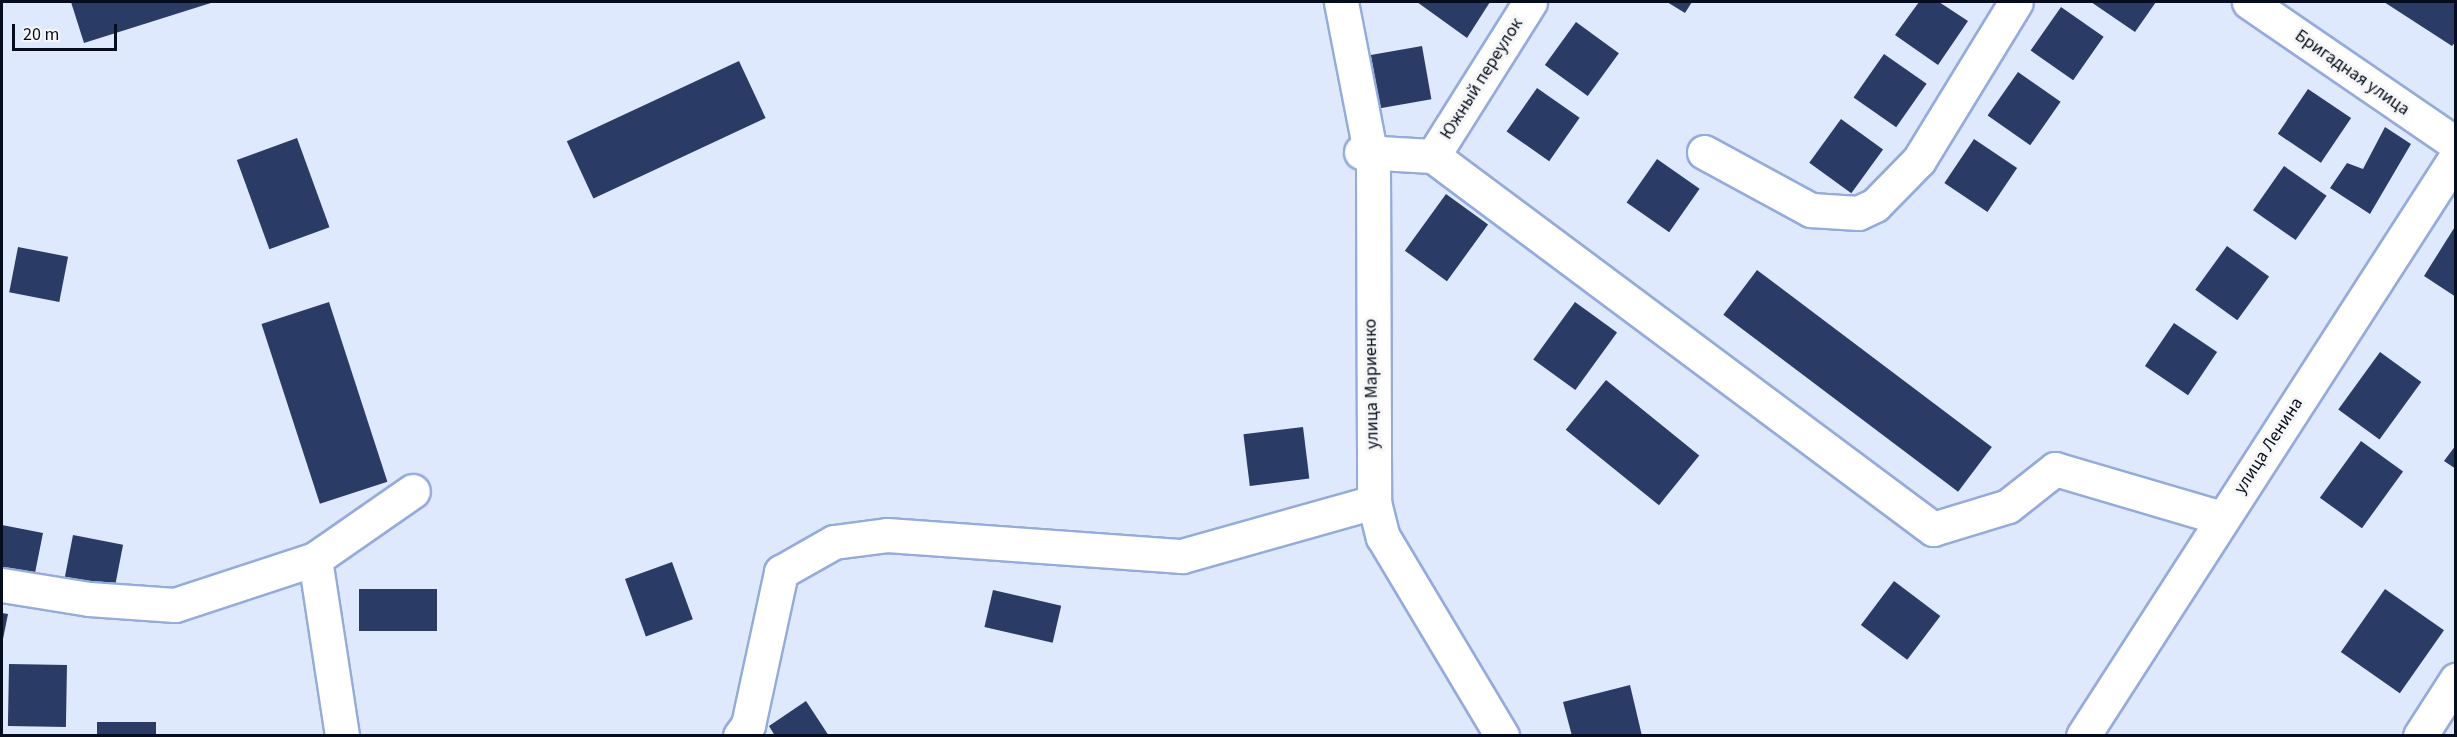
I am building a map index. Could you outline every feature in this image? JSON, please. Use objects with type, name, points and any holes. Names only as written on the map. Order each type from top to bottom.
[{"type":"street","name":"улица Мариенко","points":[[1341,2],[1366,153],[1374,502],[1383,537],[1502,735]]},
{"type":"street","name":"Южный переулок","points":[[1433,156],[1530,2]]},
{"type":"street","points":[[1704,152],[1811,210],[1858,213],[1875,204],[1919,160],[2016,2]]},
{"type":"street","name":"Бригадная улица","points":[[2249,2],[2453,162]]},
{"type":"street","points":[[1366,153],[1433,156],[1933,529],[2008,506],[2055,469],[2222,518]]},
{"type":"street","name":"улица Ленина","points":[[2083,735],[2453,162]]},
{"type":"street","points":[[2,585],[89,599],[175,605],[315,559],[413,491]]},
{"type":"street","points":[[740,735],[748,725],[781,572],[834,542],[887,535],[1182,556],[1374,502]]},
{"type":"street","points":[[315,559],[342,735]]},
{"type":"street","points":[[2420,735],[2456,680]]},
{"type":"building","points":[[71,2],[214,2],[84,43]]},
{"type":"building","points":[[1417,2],[1490,2],[1467,38]]},
{"type":"building","points":[[1667,2],[1692,2],[1685,13]]},
{"type":"building","points":[[1919,2],[1939,2],[1968,21],[1938,65],[1895,35]]},
{"type":"building","points":[[2091,2],[2156,2],[2135,32]]},
{"type":"building","points":[[2384,2],[2456,2],[2456,41],[2452,46]]},
{"type":"building","points":[[2061,7],[2104,37],[2073,80],[2031,50]]},
{"type":"building","points":[[1576,22],[1619,53],[1588,96],[1545,65]]},
{"type":"building","points":[[1422,46],[1431,99],[1380,108],[1371,55]]},
{"type":"building","points":[[1884,54],[1927,84],[1896,127],[1854,97]]},
{"type":"building","points":[[739,61],[766,118],[593,198],[567,141]]},
{"type":"building","points":[[2018,72],[2061,102],[2030,145],[1988,115]]},
{"type":"building","points":[[1537,88],[1580,118],[1549,161],[1507,131]]},
{"type":"building","points":[[2308,89],[2351,118],[2321,163],[2278,134]]},
{"type":"building","points":[[1841,119],[1883,150],[1851,193],[1809,163]]},
{"type":"building","points":[[2385,127],[2411,144],[2370,214],[2330,188],[2347,163],[2363,169]]},
{"type":"building","points":[[297,138],[329,227],[269,249],[237,160]]},
{"type":"building","points":[[1974,139],[2017,168],[1987,212],[1944,183]]},
{"type":"building","points":[[1657,159],[1700,189],[1669,232],[1627,202]]},
{"type":"building","points":[[2284,166],[2327,196],[2296,240],[2253,210]]},
{"type":"building","points":[[1446,194],[1488,225],[1447,281],[1405,251]]},
{"type":"building","points":[[2456,225],[2456,297],[2424,276]]},
{"type":"building","points":[[2227,246],[2269,277],[2237,320],[2195,290]]},
{"type":"building","points":[[18,247],[68,257],[59,302],[9,292]]},
{"type":"building","points":[[1757,270],[1992,447],[1958,492],[1723,315]]},
{"type":"building","points":[[329,302],[387,482],[320,504],[261,324]]},
{"type":"building","points":[[1575,302],[1617,333],[1575,390],[1533,359]]},
{"type":"building","points":[[2174,323],[2217,352],[2188,395],[2145,366]]},
{"type":"building","points":[[2380,352],[2421,382],[2380,439],[2338,409]]},
{"type":"building","points":[[1606,380],[1699,456],[1659,505],[1566,430]]},
{"type":"building","points":[[1303,427],[1309,479],[1250,486],[1243,434]]},
{"type":"building","points":[[2361,441],[2403,472],[2362,528],[2320,498]]},
{"type":"building","points":[[2456,445],[2456,469],[2444,461]]},
{"type":"building","points":[[2,525],[43,533],[34,578],[2,572]]},
{"type":"building","points":[[73,535],[123,545],[114,590],[64,580]]},
{"type":"building","points":[[672,562],[693,619],[646,636],[625,579]]},
{"type":"building","points":[[1894,581],[1940,616],[1907,660],[1861,625]]},
{"type":"building","points":[[359,589],[437,589],[437,631],[359,631]]},
{"type":"building","points":[[2385,589],[2444,630],[2400,693],[2341,652]]},
{"type":"building","points":[[993,590],[1061,606],[1053,643],[984,627]]},
{"type":"building","points":[[2,613],[8,614],[3,639],[2,639]]},
{"type":"building","points":[[9,664],[67,665],[66,727],[8,726]]},
{"type":"building","points":[[1630,685],[1642,736],[1572,736],[1563,702]]},
{"type":"building","points":[[806,701],[829,736],[775,736],[769,726]]},
{"type":"building","points":[[97,722],[156,722],[156,736],[97,736]]}]
